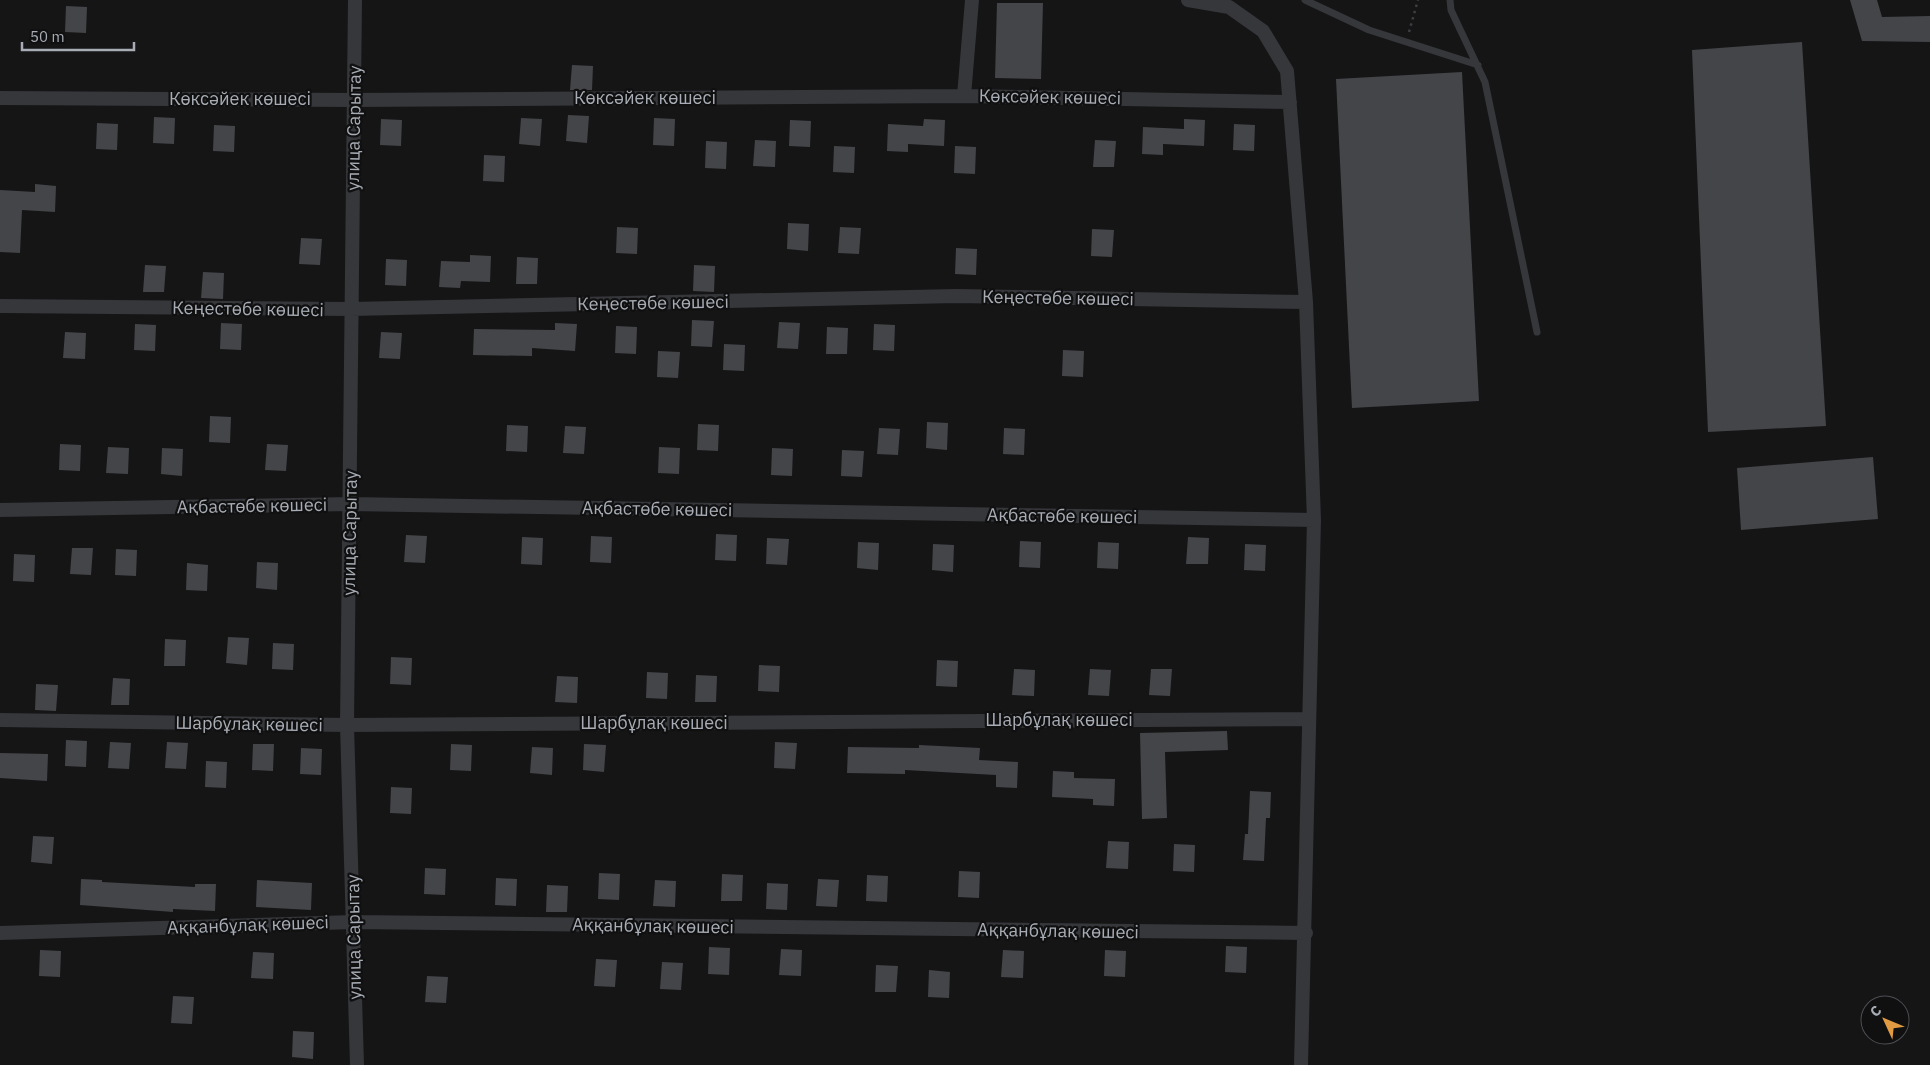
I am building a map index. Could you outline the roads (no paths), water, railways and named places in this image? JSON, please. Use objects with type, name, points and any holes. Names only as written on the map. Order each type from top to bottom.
[{"type":"street","name":"улица Сарытау","points":[[355,0],[350,310],[347,725],[357,1065]]},
{"type":"street","points":[[964,96],[972,0]]},
{"type":"street","points":[[1188,0],[1229,7],[1263,31],[1287,72],[1306,302],[1314,520],[1308,719],[1306,934],[1301,1065]]},
{"type":"street","name":"Көксәйек көшесі","points":[[0,98],[354,100],[964,96],[1290,102]]},
{"type":"street","name":"Кеңестөбе көшесі","points":[[0,306],[350,310],[956,296],[1306,302]]},
{"type":"street","name":"Ақбастөбе көшесі","points":[[0,510],[350,504],[1314,520]]},
{"type":"street","name":"Шарбұлақ көшесі","points":[[0,720],[347,725],[1308,719]]},
{"type":"street","name":"Аққанбұлақ көшесі","points":[[0,933],[354,922],[1306,934]]},
{"type":"lane","points":[[1305,0],[1369,30],[1478,65]]},
{"type":"lane","points":[[1450,0],[1451,10],[1485,82],[1537,332]]}]
